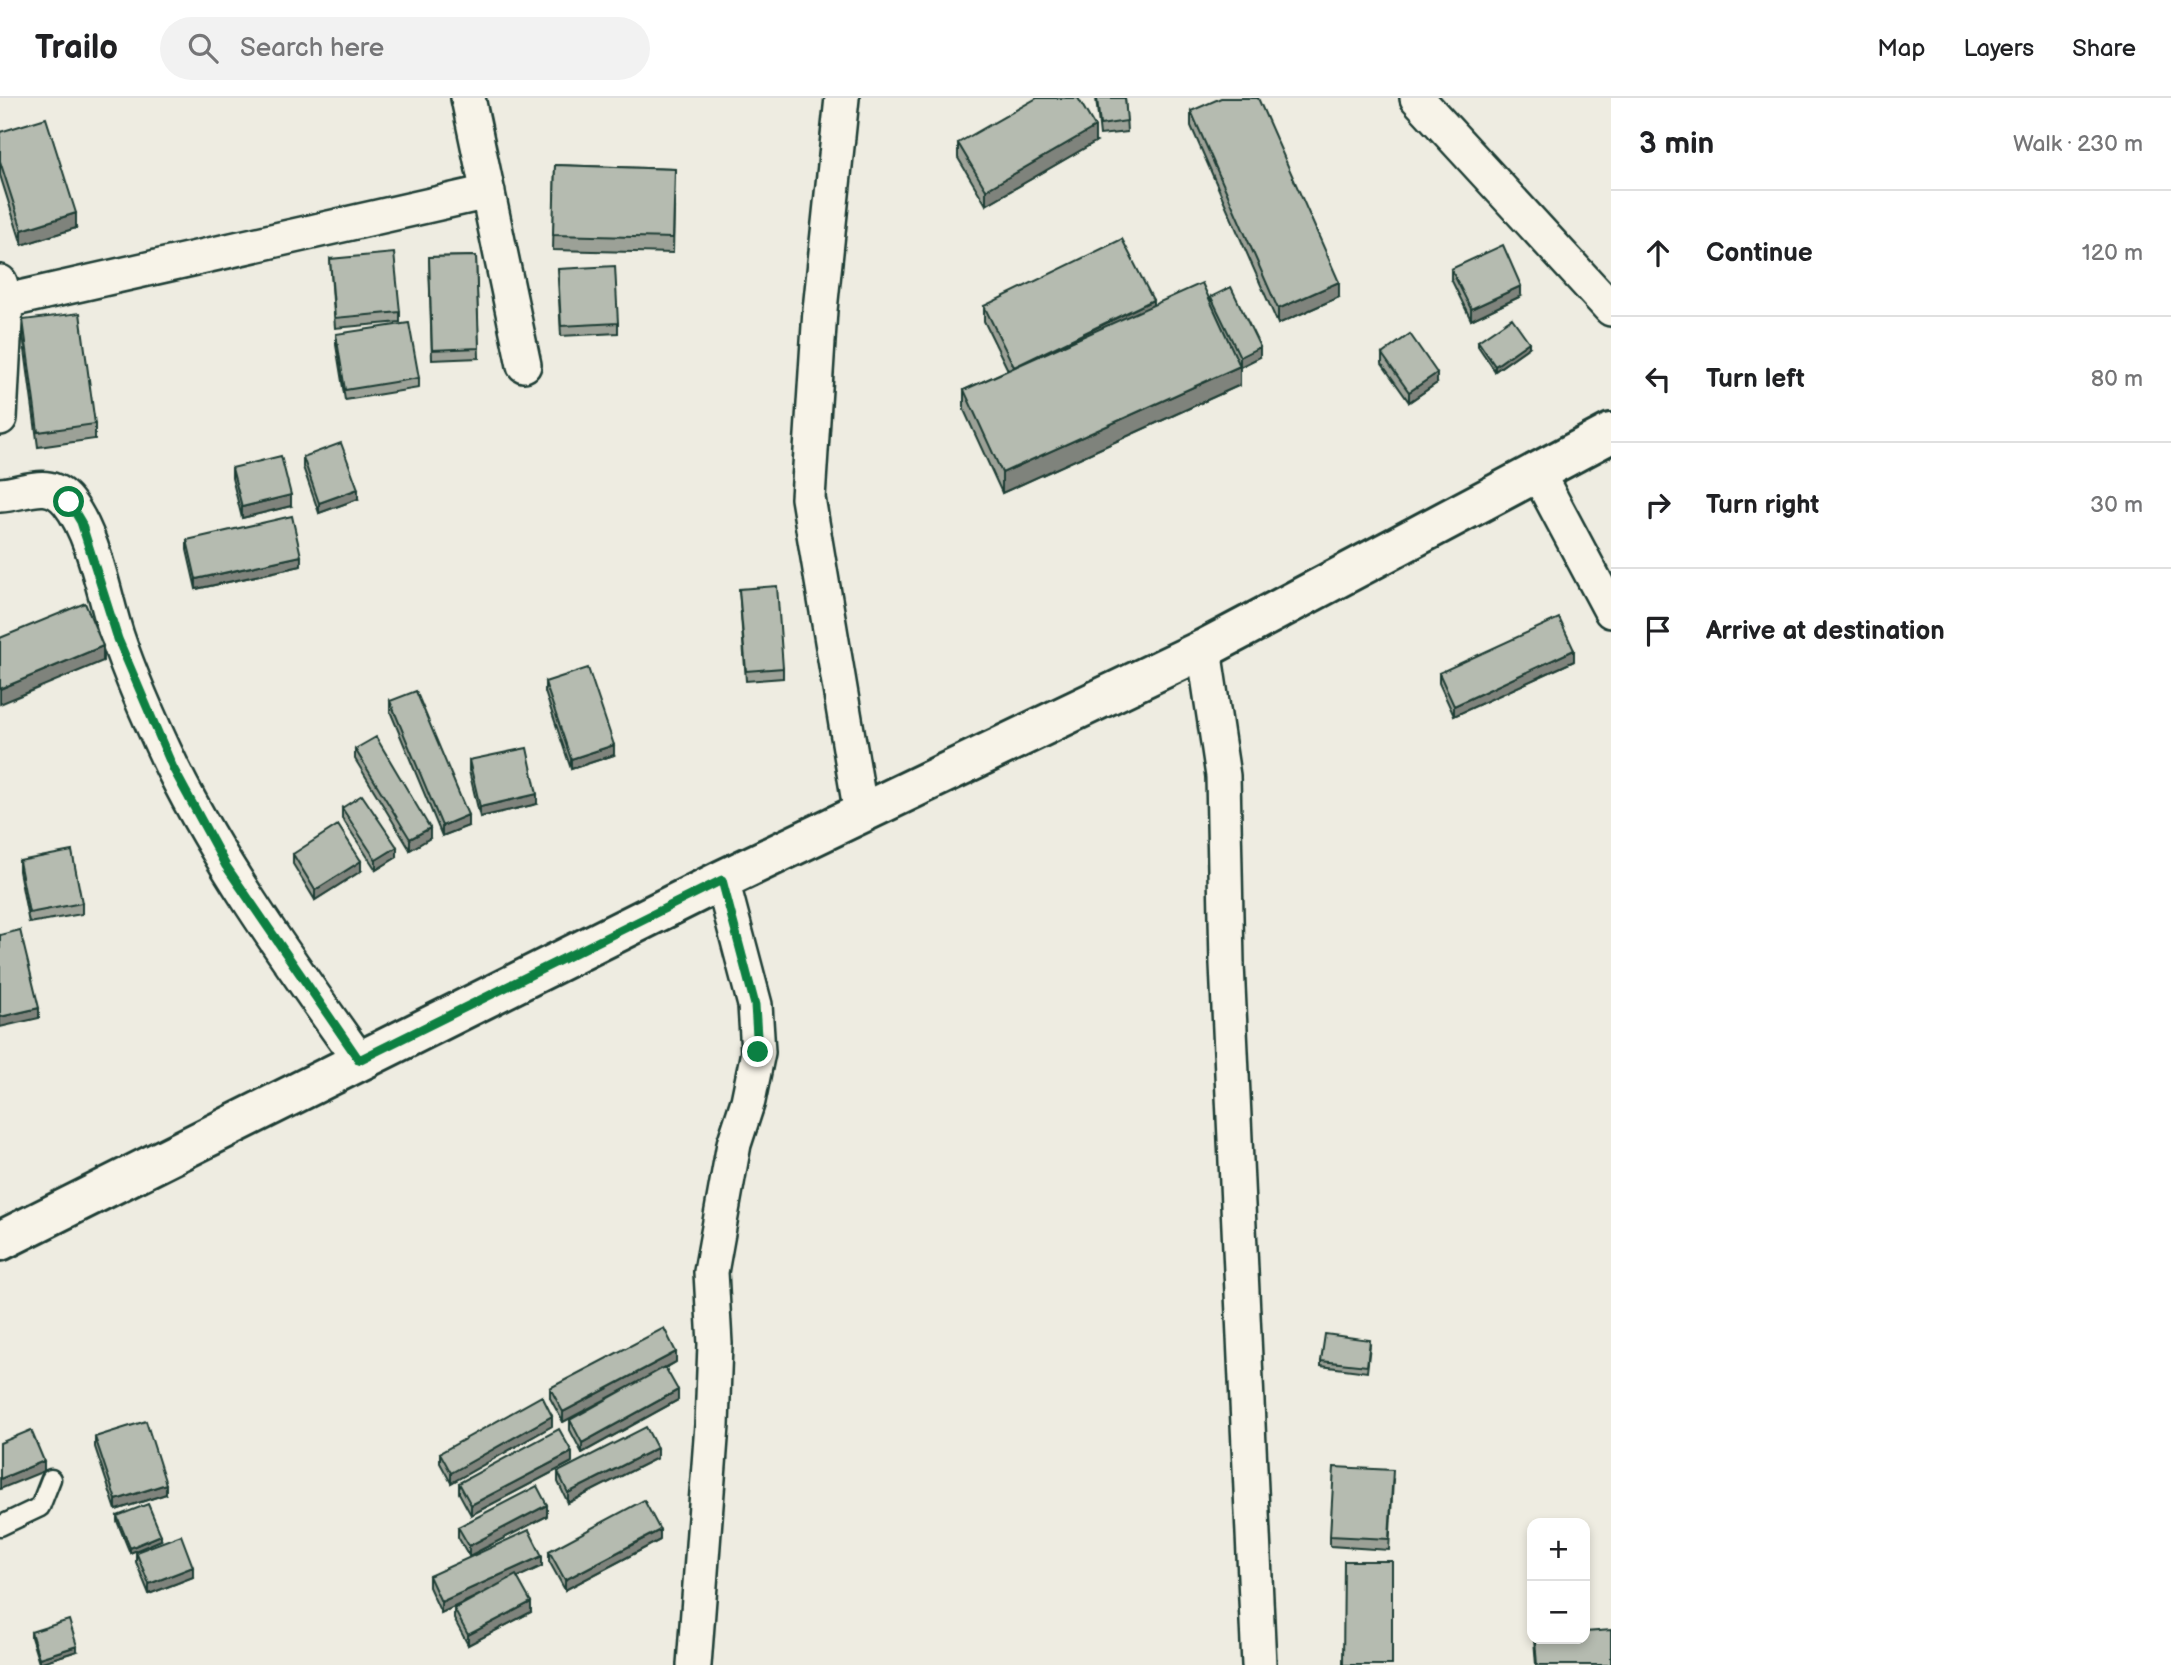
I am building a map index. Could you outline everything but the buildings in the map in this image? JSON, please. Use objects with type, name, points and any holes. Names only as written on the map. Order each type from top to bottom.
[{"type":"main road","points":[[0,1241],[722,880],[1204,649],[1611,433]]},
{"type":"street","points":[[468,98],[524,365]]},
{"type":"street","points":[[842,98],[820,310],[808,498],[861,814]]},
{"type":"street","points":[[1417,98],[1611,309]]},
{"type":"street","points":[[0,418],[3,292],[488,192]]},
{"type":"street","points":[[1537,472],[1611,611]]},
{"type":"street","points":[[0,495],[15,495],[34,487],[48,488],[69,502],[81,522],[118,639],[173,768],[226,866],[359,1060]]},
{"type":"street","points":[[1204,649],[1223,776],[1227,964],[1259,1665]]},
{"type":"street","points":[[694,1665],[712,1425],[715,1344],[711,1272],[734,1144],[748,1101],[758,1052],[755,1005],[722,880]]},
{"type":"lane","points":[[0,1526],[40,1507],[51,1479]]},
{"type":"route","points":[[69,502],[81,522],[118,639],[173,768],[226,866],[359,1060],[722,880],[755,1005],[758,1052]]}]
